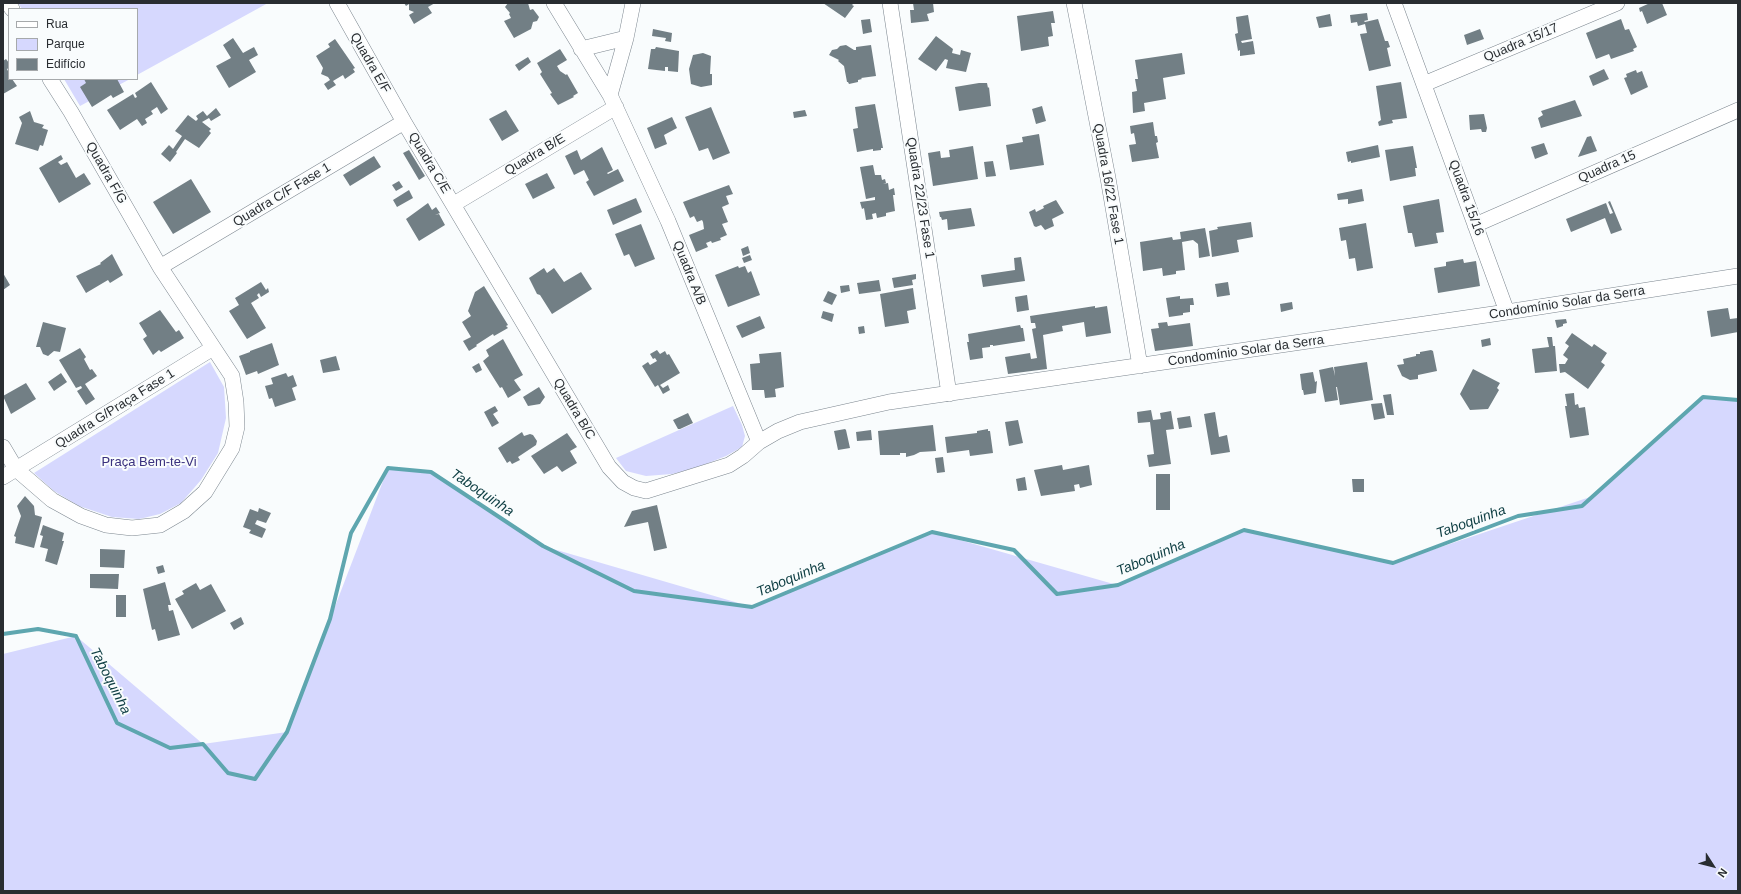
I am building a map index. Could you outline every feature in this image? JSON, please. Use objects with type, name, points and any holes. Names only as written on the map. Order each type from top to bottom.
[{"type":"street","name":"Quadra E/F","points":[[337,3],[404,122]]},
{"type":"street","name":"Quadra A/B","points":[[554,3],[613,101],[668,221],[759,442]]},
{"type":"street","points":[[613,101],[632,3]]},
{"type":"street","name":"Quadra 22/23 Fase 1","points":[[890,3],[949,394]]},
{"type":"street","name":"Quadra 16/22 Fase 1","points":[[1074,3],[1108,178],[1140,366]]},
{"type":"street","name":"Quadra 15/16","points":[[1394,3],[1507,312]]},
{"type":"street","name":"Quadra 15/17","points":[[1424,84],[1617,3]]},
{"type":"street","points":[[581,49],[626,38]]},
{"type":"street","name":"Quadra F/G","points":[[3,447],[16,469],[52,500],[81,516],[106,525],[132,528],[160,525],[184,511],[205,492],[232,448],[237,427],[236,402],[232,376],[160,267],[71,112],[51,80]]},
{"type":"street","name":"Quadra B/E","points":[[454,204],[613,101]]},
{"type":"street","name":"Quadra 15","points":[[1475,225],[1738,110]]},
{"type":"street","name":"Quadra C/E","points":[[404,122],[454,204]]},
{"type":"street","name":"Quadra C/F Fase 1","points":[[160,267],[404,122]]},
{"type":"street","name":"Quadra B/C","points":[[454,204],[609,467],[623,482],[634,488],[646,491],[729,465],[743,456],[759,442]]},
{"type":"street","name":"Condomínio Solar da Serra","points":[[759,442],[778,431],[800,422],[889,402],[1507,312],[1738,276]]},
{"type":"street","name":"Quadra G/Praça Fase 1","points":[[3,477],[213,348]]},
{"type":"green space","points":[[18,3],[268,3],[138,74],[138,8],[21,8]]},
{"type":"green space","points":[[65,80],[128,80],[80,106]]},
{"type":"green space","name":"Praça Bem-te-Vi","points":[[210,362],[224,387],[226,418],[218,453],[201,480],[181,503],[160,514],[139,519],[112,517],[79,506],[54,491],[34,473]]},
{"type":"green space","points":[[1703,397],[1738,400],[1738,891],[3,891],[3,654],[76,636],[203,744],[287,732],[388,468],[431,472],[543,546],[752,607],[932,532],[1117,585],[1244,530],[1393,563],[1593,496]]},
{"type":"green space","points":[[733,406],[742,425],[745,436],[742,447],[726,456],[696,468],[672,474],[646,476],[626,471],[616,458]]},
{"type":"building","points":[[404,3],[435,3],[428,7],[432,13],[414,24],[409,15],[414,12],[409,10],[409,4],[406,6]]},
{"type":"building","points":[[508,3],[528,3],[530,10],[533,9],[539,17],[537,21],[533,22],[531,29],[514,38],[504,21],[511,18],[510,13],[505,7]]},
{"type":"building","points":[[823,3],[854,3],[852,5],[854,6],[845,18]]},
{"type":"building","points":[[913,3],[933,3],[934,12],[927,14],[929,21],[911,23],[910,10],[914,10]]},
{"type":"building","points":[[1650,3],[1662,3],[1667,15],[1647,24],[1642,11],[1640,12],[1639,8]]},
{"type":"building","points":[[1053,11],[1055,23],[1051,23],[1053,36],[1048,37],[1049,46],[1021,51],[1017,16]]},
{"type":"building","points":[[1367,13],[1368,20],[1364,21],[1378,19],[1385,41],[1388,41],[1390,47],[1387,48],[1391,66],[1369,71],[1360,34],[1367,33],[1365,24],[1358,26],[1357,22],[1351,23],[1350,15]]},
{"type":"building","points":[[1330,14],[1332,26],[1319,28],[1316,17]]},
{"type":"building","points":[[1248,15],[1252,39],[1241,41],[1242,43],[1253,41],[1255,54],[1240,56],[1240,50],[1238,51],[1235,34],[1238,33],[1236,17]]},
{"type":"building","points":[[870,19],[872,32],[863,34],[861,20]]},
{"type":"building","points":[[1621,19],[1625,30],[1629,29],[1637,47],[1633,49],[1634,51],[1611,59],[1609,54],[1596,59],[1586,33]]},
{"type":"building","points":[[653,29],[672,33],[671,42],[665,41],[666,38],[652,36]]},
{"type":"building","points":[[1480,29],[1484,39],[1467,45],[1464,35]]},
{"type":"building","points":[[936,36],[953,49],[952,53],[960,55],[961,50],[971,53],[966,72],[946,68],[948,60],[945,59],[936,71],[918,59]]},
{"type":"building","points":[[233,38],[243,53],[254,47],[258,55],[249,60],[256,72],[229,88],[216,66],[231,58],[223,45]]},
{"type":"building","points":[[335,39],[355,68],[353,69],[355,72],[345,79],[343,75],[333,81],[336,85],[328,90],[324,84],[330,80],[328,77],[321,74],[323,68],[316,56],[330,47],[328,44]]},
{"type":"building","points":[[846,45],[856,50],[856,47],[871,45],[876,76],[861,78],[862,79],[858,80],[858,82],[849,84],[847,82],[844,66],[838,61],[839,60],[829,55],[832,50]]},
{"type":"building","points":[[656,47],[679,51],[678,72],[668,71],[668,67],[665,67],[665,71],[648,69],[651,49],[655,49]]},
{"type":"building","points":[[560,49],[567,60],[557,66],[560,71],[566,75],[567,74],[578,93],[573,96],[574,97],[558,105],[550,94],[552,93],[540,74],[542,72],[537,63]]},
{"type":"building","points":[[703,53],[711,56],[710,74],[712,74],[712,85],[701,87],[691,84],[689,69],[693,55]]},
{"type":"building","points":[[1182,53],[1185,74],[1163,78],[1166,99],[1144,103],[1145,111],[1133,113],[1132,92],[1137,91],[1135,79],[1138,79],[1135,60]]},
{"type":"building","points":[[528,57],[531,62],[519,71],[515,65]]},
{"type":"building","points":[[6,59],[8,62],[8,80],[13,80],[17,86],[3,94],[3,61]]},
{"type":"building","points":[[1604,69],[1609,79],[1593,86],[1589,76]]},
{"type":"building","points":[[1636,70],[1637,73],[1642,71],[1648,87],[1631,95],[1624,78],[1627,77],[1626,74]]},
{"type":"building","points":[[84,80],[118,80],[124,92],[113,98],[111,95],[92,107],[80,87],[86,83]]},
{"type":"building","points":[[151,82],[168,109],[161,114],[157,107],[151,111],[153,114],[145,119],[147,123],[142,126],[137,119],[120,130],[107,110],[133,94],[135,98],[137,97],[135,93]]},
{"type":"building","points":[[1401,82],[1407,118],[1392,120],[1393,123],[1379,126],[1378,122],[1381,120],[1376,86]]},
{"type":"building","points":[[987,83],[988,88],[989,87],[991,106],[959,111],[955,87]]},
{"type":"building","points":[[1575,100],[1582,116],[1541,128],[1538,118],[1543,115],[1541,111]]},
{"type":"building","points":[[875,104],[883,148],[881,148],[881,150],[873,151],[873,149],[857,152],[853,129],[858,128],[855,107]]},
{"type":"building","points":[[1042,106],[1046,121],[1036,124],[1032,109]]},
{"type":"building","points":[[711,107],[730,153],[713,160],[708,148],[699,151],[685,117]]},
{"type":"building","points":[[216,108],[221,115],[211,121],[209,118],[202,122],[211,129],[209,131],[211,133],[199,148],[185,139],[170,162],[161,154],[169,145],[173,149],[182,136],[175,131],[188,115],[196,121],[198,119],[196,116],[203,111],[207,116]]},
{"type":"building","points":[[506,110],[519,131],[502,141],[489,119]]},
{"type":"building","points":[[805,110],[807,116],[794,118],[793,112]]},
{"type":"building","points":[[30,111],[34,122],[44,125],[42,128],[48,130],[43,146],[40,145],[38,151],[15,144],[22,123],[19,117]]},
{"type":"building","points":[[1484,114],[1487,128],[1486,132],[1482,132],[1481,129],[1470,130],[1469,115]]},
{"type":"building","points":[[672,117],[677,128],[664,135],[667,144],[655,149],[647,128]]},
{"type":"building","points":[[1153,122],[1155,136],[1157,136],[1158,142],[1156,143],[1159,158],[1132,162],[1129,145],[1136,144],[1134,133],[1131,134],[1130,126]]},
{"type":"building","points":[[1039,134],[1044,165],[1010,170],[1006,145],[1023,142],[1022,137]]},
{"type":"building","points":[[1591,136],[1597,151],[1578,157],[1587,137]]},
{"type":"building","points":[[1544,143],[1548,154],[1535,159],[1531,147]]},
{"type":"building","points":[[1378,145],[1380,157],[1351,163],[1351,161],[1348,162],[1346,152]]},
{"type":"building","points":[[973,146],[978,179],[933,186],[928,153],[940,151],[941,158],[950,157],[949,150]]},
{"type":"building","points":[[1413,146],[1417,168],[1415,168],[1416,176],[1390,181],[1385,150]]},
{"type":"building","points":[[602,147],[613,170],[607,173],[608,174],[618,169],[624,181],[594,196],[586,182],[589,180],[584,170],[574,175],[565,156],[577,150],[581,160]]},
{"type":"building","points":[[409,150],[425,176],[419,180],[403,153]]},
{"type":"building","points":[[61,155],[63,159],[58,162],[61,165],[67,162],[76,178],[84,173],[91,184],[59,203],[39,168]]},
{"type":"building","points":[[374,156],[381,167],[350,186],[343,175]]},
{"type":"building","points":[[993,161],[996,176],[986,177],[984,162]]},
{"type":"building","points":[[873,165],[875,175],[881,175],[882,180],[885,179],[886,183],[883,184],[888,183],[889,190],[894,188],[895,195],[893,195],[895,211],[886,213],[886,216],[877,218],[876,213],[872,214],[873,219],[866,220],[864,208],[862,209],[860,202],[875,200],[875,197],[866,199],[860,167]]},
{"type":"building","points":[[547,173],[555,188],[533,199],[525,184]]},
{"type":"building","points":[[191,179],[211,212],[173,234],[153,202]]},
{"type":"building","points":[[399,181],[403,187],[396,191],[392,185]]},
{"type":"building","points":[[729,185],[733,194],[726,196],[729,204],[722,207],[728,222],[722,224],[727,235],[720,238],[721,240],[706,243],[708,247],[696,252],[689,235],[704,229],[703,222],[702,220],[697,222],[694,216],[690,218],[683,202]]},
{"type":"building","points":[[1362,189],[1364,201],[1348,204],[1348,199],[1338,200],[1337,194]]},
{"type":"building","points":[[409,190],[413,198],[397,207],[393,200]]},
{"type":"building","points":[[636,198],[642,212],[613,225],[607,210]]},
{"type":"building","points":[[1439,199],[1444,232],[1436,233],[1438,243],[1415,247],[1412,233],[1408,233],[1403,206]]},
{"type":"building","points":[[1056,200],[1064,213],[1052,219],[1054,226],[1045,230],[1041,225],[1036,227],[1034,226],[1029,212],[1035,209],[1036,212],[1044,208],[1043,206]]},
{"type":"building","points":[[1610,201],[1622,230],[1611,234],[1605,218],[1571,232],[1566,219],[1606,203],[1610,214],[1613,213],[1608,202]]},
{"type":"building","points":[[428,203],[432,210],[436,207],[440,213],[435,215],[439,214],[445,225],[419,241],[406,219]]},
{"type":"building","points":[[971,208],[975,226],[948,230],[947,219],[942,220],[940,217],[939,212]]},
{"type":"building","points":[[1251,222],[1253,237],[1237,240],[1239,252],[1212,257],[1209,231],[1218,229],[1217,227]]},
{"type":"building","points":[[1366,223],[1373,268],[1357,271],[1355,258],[1349,259],[1346,240],[1341,241],[1339,228]]},
{"type":"building","points":[[641,224],[655,259],[635,267],[629,254],[624,256],[615,234]]},
{"type":"building","points":[[1205,228],[1210,256],[1199,258],[1198,244],[1193,240],[1182,242],[1185,270],[1176,271],[1176,274],[1163,276],[1162,268],[1143,271],[1140,242],[1172,237],[1173,240],[1181,239],[1180,232]]},
{"type":"building","points":[[748,246],[750,253],[743,256],[741,249]]},
{"type":"building","points":[[112,254],[123,275],[110,283],[108,280],[86,293],[76,276],[101,264],[100,263]]},
{"type":"building","points":[[750,255],[752,260],[744,263],[742,258]]},
{"type":"building","points":[[1021,257],[1025,281],[983,287],[981,275],[1015,270],[1014,258]]},
{"type":"building","points":[[1463,259],[1464,263],[1476,261],[1480,286],[1438,293],[1434,268],[1446,266],[1446,262]]},
{"type":"building","points":[[738,266],[739,268],[745,266],[748,273],[751,271],[760,295],[728,307],[715,275]]},
{"type":"building","points":[[544,268],[547,273],[554,268],[564,282],[581,272],[592,289],[552,314],[540,295],[537,294],[529,278]]},
{"type":"building","points":[[3,273],[10,285],[3,290]]},
{"type":"building","points":[[916,274],[916,279],[912,280],[913,285],[894,288],[892,278]]},
{"type":"building","points":[[879,280],[881,291],[859,294],[857,283]]},
{"type":"building","points":[[261,282],[266,290],[268,288],[269,292],[261,297],[259,293],[257,295],[259,298],[251,303],[266,328],[247,339],[229,311],[239,305],[235,298]]},
{"type":"building","points":[[1228,282],[1230,295],[1217,297],[1215,284]]},
{"type":"building","points":[[849,285],[850,291],[841,293],[840,286]]},
{"type":"building","points":[[484,286],[508,325],[506,326],[508,328],[494,336],[493,334],[469,351],[463,341],[471,337],[462,322],[471,316],[468,311],[475,292]]},
{"type":"building","points":[[913,288],[916,309],[907,311],[909,323],[885,327],[880,294]]},
{"type":"building","points":[[828,291],[837,295],[832,305],[823,301]]},
{"type":"building","points":[[1027,295],[1029,310],[1017,312],[1015,297]]},
{"type":"building","points":[[1180,296],[1180,299],[1193,298],[1194,305],[1190,305],[1190,312],[1183,313],[1183,315],[1169,317],[1166,298]]},
{"type":"building","points":[[1292,302],[1293,309],[1281,312],[1280,304]]},
{"type":"building","points":[[1095,306],[1095,308],[1107,306],[1111,333],[1086,337],[1084,322],[1062,326],[1063,331],[1043,335],[1047,369],[1008,374],[1005,357],[1030,353],[1031,359],[1037,358],[1032,329],[1036,328],[1035,323],[1031,323],[1030,316]]},
{"type":"building","points":[[1728,308],[1730,319],[1738,318],[1738,332],[1711,337],[1707,311]]},
{"type":"building","points":[[160,310],[176,332],[179,330],[184,338],[161,352],[159,350],[153,355],[143,339],[147,336],[139,323]]},
{"type":"building","points":[[823,311],[834,314],[832,322],[821,318]]},
{"type":"building","points":[[760,316],[765,328],[742,338],[736,326]]},
{"type":"building","points":[[1566,319],[1567,323],[1557,328],[1555,320]]},
{"type":"building","points":[[43,322],[66,328],[60,352],[54,351],[48,356],[43,354],[40,347],[36,347]]},
{"type":"building","points":[[1167,322],[1168,326],[1190,323],[1193,346],[1155,351],[1151,329],[1159,328],[1158,323]]},
{"type":"building","points":[[1020,325],[1021,328],[1023,328],[1025,341],[993,346],[990,345],[990,347],[982,348],[983,358],[970,360],[967,342],[969,342],[968,334]]},
{"type":"building","points":[[864,326],[865,333],[859,334],[858,327]]},
{"type":"building","points":[[1572,333],[1592,347],[1594,344],[1607,353],[1601,362],[1605,365],[1588,389],[1565,372],[1560,373],[1559,364],[1565,364],[1568,359],[1563,355],[1569,346],[1565,343]]},
{"type":"building","points":[[1547,337],[1552,337],[1553,346],[1555,346],[1557,371],[1535,373],[1532,349],[1549,347]]},
{"type":"building","points":[[1490,338],[1491,345],[1482,347],[1481,340]]},
{"type":"building","points":[[503,339],[523,375],[514,380],[521,390],[508,398],[483,361],[489,356],[486,350]]},
{"type":"building","points":[[272,343],[279,365],[258,374],[257,371],[246,375],[239,356]]},
{"type":"building","points":[[80,348],[86,357],[84,359],[90,370],[92,369],[97,376],[85,384],[95,399],[86,405],[77,391],[82,388],[81,386],[76,388],[59,360]]},
{"type":"building","points":[[657,350],[660,354],[665,351],[667,355],[669,354],[680,373],[660,385],[663,388],[668,385],[670,390],[663,394],[658,385],[655,387],[642,366],[648,362],[650,365],[657,361],[655,358],[653,359],[650,354]]},
{"type":"building","points":[[1433,351],[1437,371],[1418,375],[1418,379],[1410,380],[1402,376],[1397,365],[1404,364],[1403,359],[1416,356],[1416,354],[1420,354],[1420,352]]},
{"type":"building","points":[[781,352],[784,387],[775,389],[776,397],[765,398],[764,390],[752,390],[750,364],[760,363],[759,354]]},
{"type":"building","points":[[336,356],[340,370],[323,373],[320,360]]},
{"type":"building","points":[[1367,362],[1373,400],[1340,405],[1336,387],[1338,400],[1325,402],[1319,370],[1333,367],[1335,376],[1334,367]]},
{"type":"building","points":[[479,363],[482,370],[476,373],[472,367]]},
{"type":"building","points":[[1473,369],[1500,383],[1497,388],[1499,390],[1488,409],[1470,410],[1460,394]]},
{"type":"building","points":[[1313,372],[1315,382],[1317,381],[1316,393],[1304,395],[1300,374]]},
{"type":"building","points":[[61,373],[67,382],[54,391],[48,382]]},
{"type":"building","points":[[286,373],[288,377],[293,375],[297,386],[292,388],[296,400],[275,407],[272,398],[269,399],[265,386],[273,384],[271,378]]},
{"type":"building","points":[[26,383],[36,399],[11,414],[3,396]]},
{"type":"building","points":[[539,387],[545,397],[540,404],[528,406],[523,397]]},
{"type":"building","points":[[1574,393],[1575,405],[1578,404],[1579,408],[1585,407],[1589,435],[1570,438],[1565,406],[1567,406],[1565,394]]},
{"type":"building","points":[[1391,394],[1394,415],[1387,415],[1383,395]]},
{"type":"building","points":[[1382,403],[1385,418],[1374,420],[1371,404]]},
{"type":"building","points":[[495,406],[498,411],[493,414],[499,423],[492,427],[484,412]]},
{"type":"building","points":[[1151,410],[1153,420],[1161,419],[1160,413],[1171,411],[1174,429],[1166,430],[1171,464],[1149,467],[1147,455],[1154,454],[1150,422],[1138,423],[1137,412]]},
{"type":"building","points":[[1215,412],[1219,437],[1227,435],[1230,452],[1211,455],[1204,414]]},
{"type":"building","points":[[688,413],[693,423],[678,429],[673,420]]},
{"type":"building","points":[[1190,416],[1192,427],[1179,429],[1177,418]]},
{"type":"building","points":[[1018,420],[1023,443],[1009,446],[1005,422]]},
{"type":"building","points":[[933,425],[936,451],[920,452],[906,457],[906,453],[900,453],[900,455],[880,455],[878,431]]},
{"type":"building","points":[[845,429],[850,448],[838,450],[834,431]]},
{"type":"building","points":[[988,429],[988,431],[990,431],[993,453],[970,456],[969,450],[947,453],[945,437],[977,433],[977,431]]},
{"type":"building","points":[[871,430],[872,440],[857,441],[856,432]]},
{"type":"building","points":[[522,432],[524,436],[530,434],[533,435],[537,441],[536,445],[518,457],[520,460],[512,464],[510,461],[507,463],[498,448]]},
{"type":"building","points":[[567,433],[577,447],[570,451],[577,463],[562,472],[557,466],[544,474],[531,456]]},
{"type":"building","points":[[943,457],[945,472],[937,473],[935,458]]},
{"type":"building","points":[[1062,465],[1063,470],[1089,465],[1092,485],[1080,488],[1079,484],[1074,485],[1075,491],[1041,496],[1034,470]]},
{"type":"building","points":[[1156,474],[1170,474],[1170,510],[1156,510]]},
{"type":"building","points":[[1025,477],[1027,490],[1018,491],[1016,479]]},
{"type":"building","points":[[1352,479],[1364,479],[1364,492],[1353,492]]},
{"type":"building","points":[[25,496],[34,506],[35,515],[42,517],[34,548],[15,543],[16,537],[14,536],[21,516],[17,506]]},
{"type":"building","points":[[657,505],[667,548],[654,551],[648,522],[624,527],[632,511]]},
{"type":"building","points":[[259,508],[271,513],[266,523],[257,520],[255,524],[266,529],[262,538],[249,533],[251,530],[243,527],[250,509],[258,512]]},
{"type":"building","points":[[43,525],[64,533],[62,541],[64,541],[57,565],[45,561],[48,549],[40,547],[43,536],[40,535]]},
{"type":"building","points":[[100,549],[125,550],[124,568],[100,567]]},
{"type":"building","points":[[163,565],[165,572],[158,574],[156,567]]},
{"type":"building","points":[[90,574],[119,574],[118,589],[90,588]]},
{"type":"building","points":[[165,582],[171,605],[168,605],[169,611],[173,610],[180,635],[158,641],[155,629],[152,630],[143,589]]},
{"type":"building","points":[[196,583],[200,590],[211,584],[226,611],[192,629],[175,599],[184,594],[182,591]]},
{"type":"building","points":[[116,595],[126,595],[126,617],[116,617]]},
{"type":"building","points":[[241,617],[244,624],[234,630],[230,623]]},
{"type":"waterway","name":"Taboquinha","points":[[3,634],[38,629],[76,636],[117,723],[170,748],[203,744],[228,773],[255,779],[287,732],[330,619],[351,533],[388,468],[431,472],[543,546],[634,591],[752,607],[932,532],[1014,550],[1057,594],[1118,585],[1244,530],[1393,563],[1518,516],[1582,506],[1703,397],[1738,400]]}]
